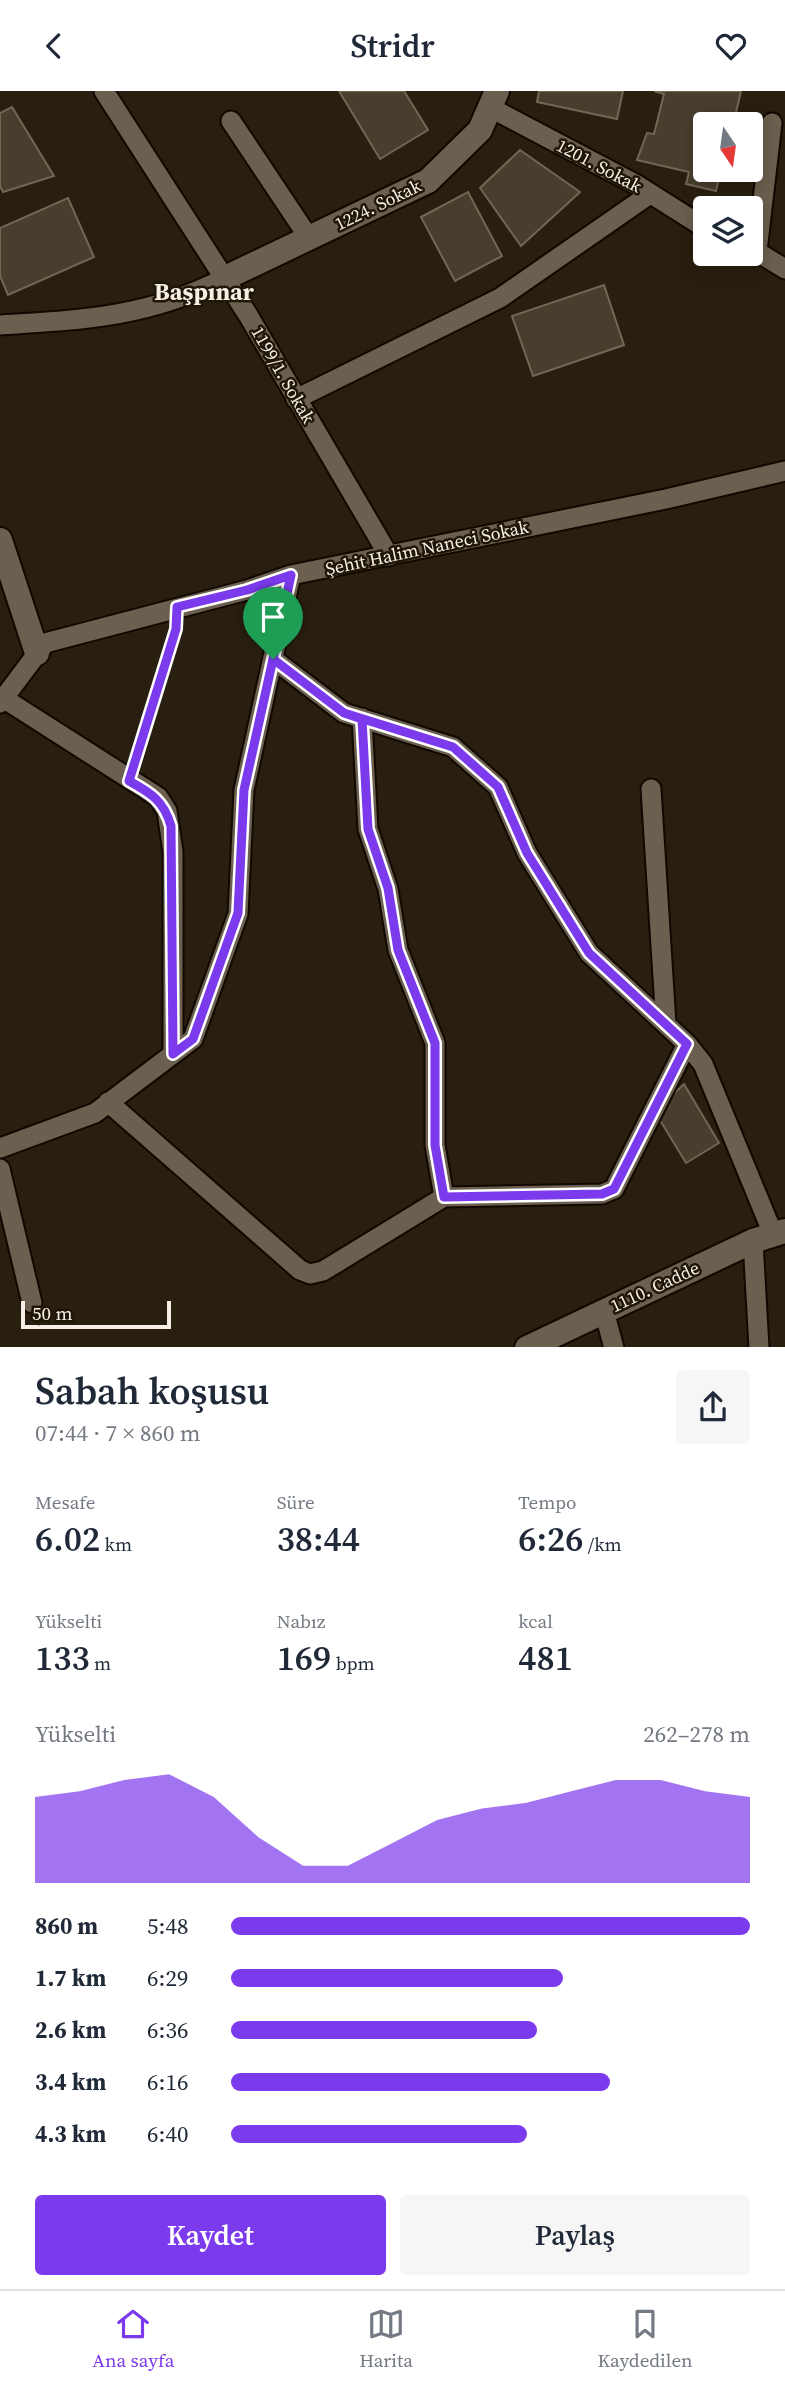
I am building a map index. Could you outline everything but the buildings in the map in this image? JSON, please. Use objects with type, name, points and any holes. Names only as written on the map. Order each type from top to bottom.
[{"type":"street","name":"1199/1. Sokak","points":[[104,91],[223,279],[388,556]]},
{"type":"street","name":"1224. Sokak","points":[[223,279],[428,181],[480,130],[494,100]]},
{"type":"street","name":"1201. Sokak","points":[[494,100],[693,221]]},
{"type":"street","points":[[231,121],[309,238]]},
{"type":"street","points":[[762,196],[772,123]]},
{"type":"street","points":[[296,399],[500,298],[650,194]]},
{"type":"street","points":[[763,256],[785,269]]},
{"type":"street","points":[[0,325],[105,318],[189,296],[223,279]]},
{"type":"street","name":"Şehit Halim Naneci Sokak","points":[[37,653],[45,643],[247,590],[291,575],[666,499],[785,471]]},
{"type":"street","points":[[0,540],[37,653],[2,701],[158,797],[167,811],[171,826],[173,1054]]},
{"type":"street","points":[[0,1148],[94,1113],[193,1039],[238,913],[244,790],[291,575]]},
{"type":"street","points":[[273,659],[344,713],[453,747],[498,787],[527,853],[589,953],[687,1044],[703,1064],[771,1235],[759,1347]]},
{"type":"street","points":[[362,719],[368,829],[388,888],[398,950],[435,1043],[435,1145],[444,1197]]},
{"type":"street","points":[[651,789],[666,1024]]},
{"type":"street","points":[[108,1102],[300,1270],[310,1274],[323,1271],[444,1197],[602,1194],[614,1189],[687,1044]]},
{"type":"street","points":[[0,1169],[32,1303]]},
{"type":"street","name":"1110. Cadde","points":[[527,1347],[771,1235]]},
{"type":"street","points":[[604,1311],[614,1347]]},
{"type":"lane","points":[[129,781],[176,629],[177,607]]},
{"type":"district","name":"Başpınar","points":[[204,292]]},
{"type":"route","points":[[273,659],[244,790],[238,913],[193,1039],[173,1054],[171,826],[167,811],[158,797],[129,781],[176,629],[177,607],[247,590],[291,575],[273,659],[344,713],[362,719],[368,829],[388,888],[398,950],[435,1043],[435,1145],[444,1197],[602,1194],[614,1189],[622,1178],[687,1044],[589,953],[527,853],[498,787],[453,747],[344,713],[273,659]]}]
